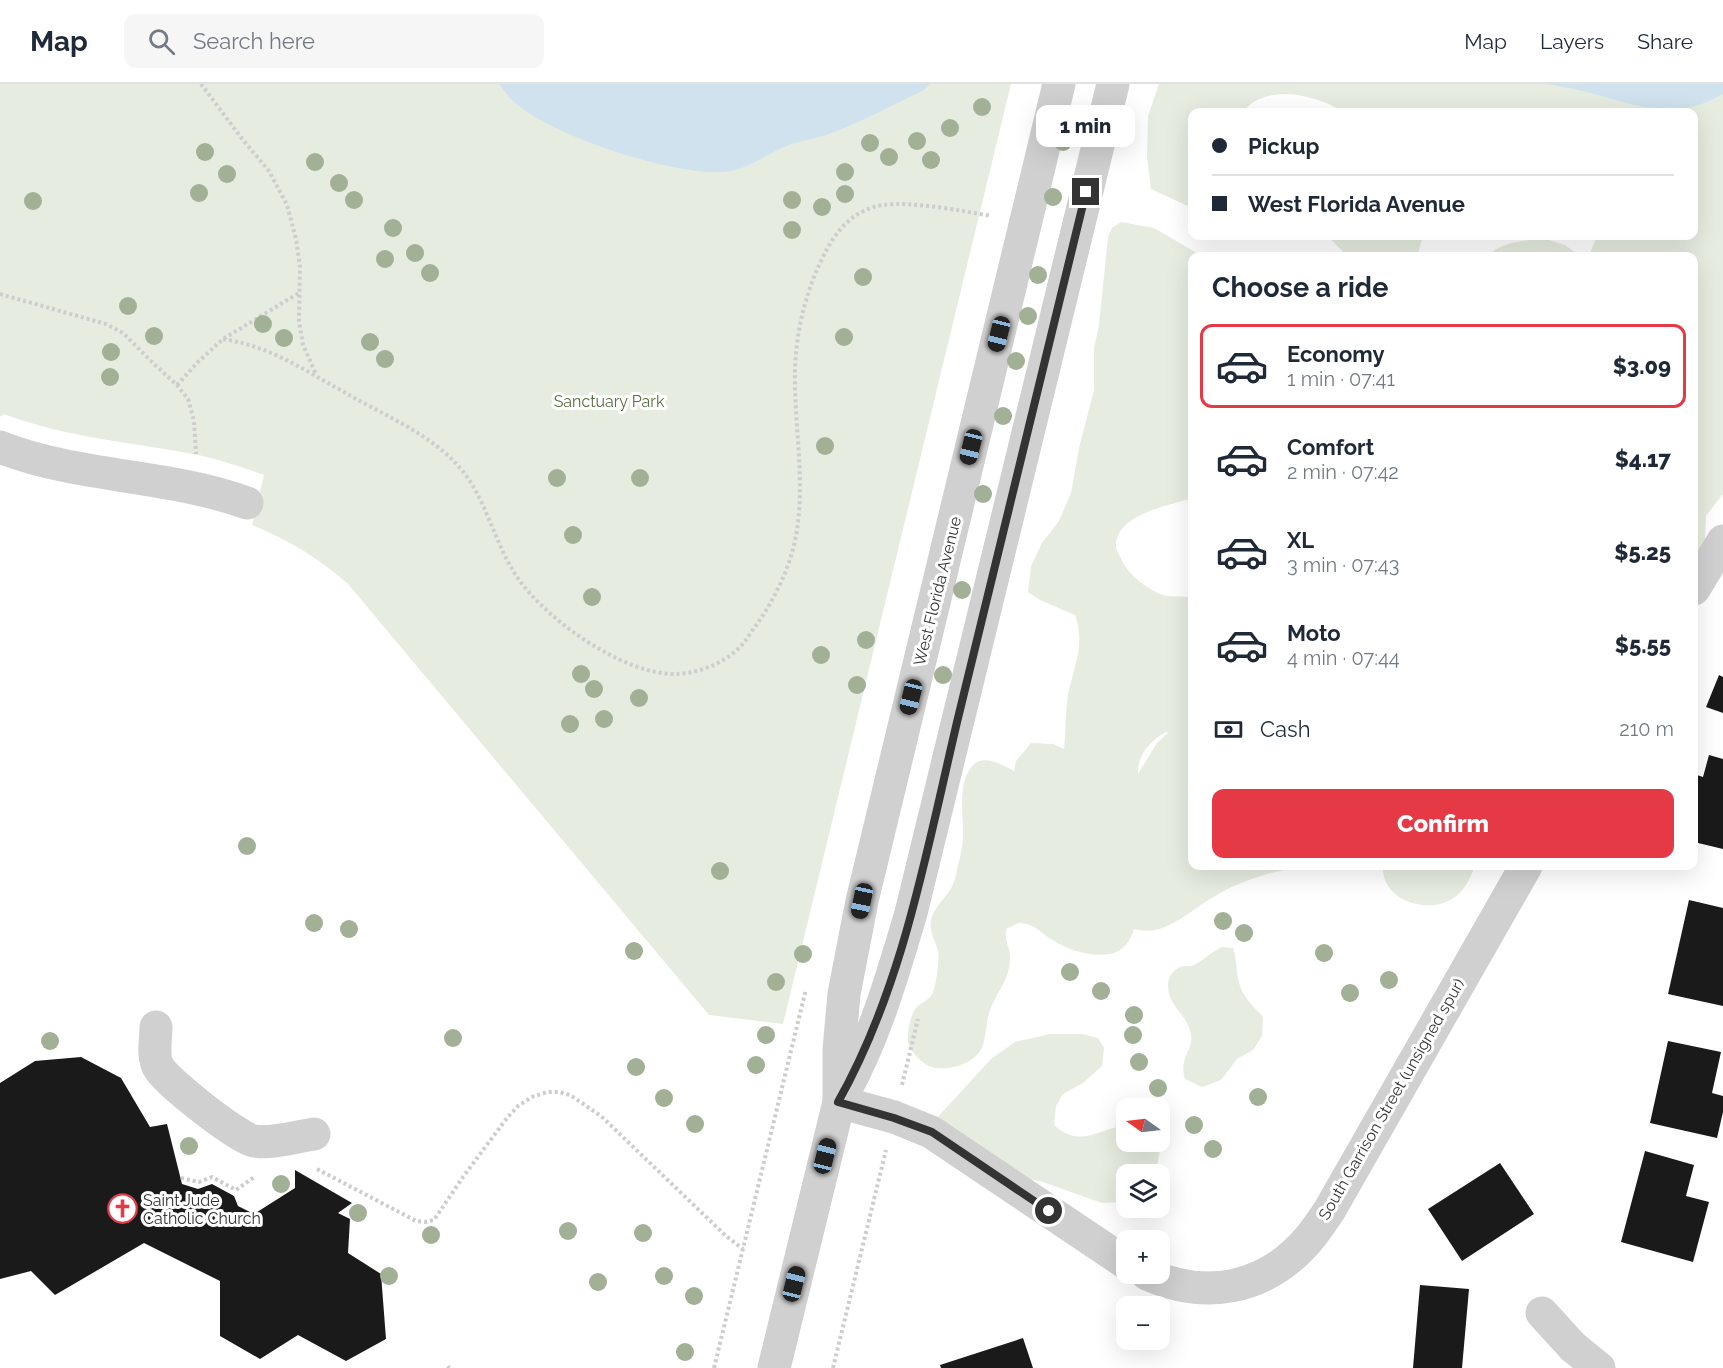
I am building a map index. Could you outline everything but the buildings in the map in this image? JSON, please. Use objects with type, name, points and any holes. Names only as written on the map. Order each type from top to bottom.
[{"type":"street","name":"West Florida Avenue","points":[[774,1368],[838,1102],[839,1050],[844,994],[862,901],[1059,84]]},
{"type":"street","name":"West Florida Avenue","points":[[838,1102],[860,1064],[873,1033],[912,913],[1113,84]]},
{"type":"street","points":[[0,447],[63,465],[193,487],[247,504]]},
{"type":"street","points":[[1698,582],[1723,541]]},
{"type":"street","name":"South Garrison Street (unsigned spur)","points":[[1170,1283],[1178,1286],[1216,1289],[1235,1286],[1253,1280],[1287,1260],[1307,1241],[1329,1211],[1524,870]]},
{"type":"street","points":[[156,1027],[156,1060],[159,1068],[169,1080],[236,1134],[256,1141],[314,1134]]},
{"type":"street","points":[[838,1102],[932,1132],[1116,1256]]},
{"type":"street","points":[[1542,1313],[1573,1347],[1599,1368]]},
{"type":"path","points":[[201,84],[269,171],[287,205],[296,239],[300,267],[299,321],[303,345],[316,375]]},
{"type":"path","points":[[223,339],[245,343],[274,354],[316,375],[436,446],[461,469],[478,497],[496,541],[514,573],[531,594],[567,628],[589,644],[637,667],[657,673],[677,674],[700,671],[721,661],[740,647],[759,620],[786,573],[794,548],[801,488],[795,370],[798,330],[820,261],[837,230],[853,217],[870,208],[885,204],[938,208],[992,216]]},
{"type":"path","points":[[177,385],[223,339],[299,293]]},
{"type":"path","points":[[0,294],[106,324],[123,333],[177,385],[188,399],[194,421],[196,464],[193,487]]},
{"type":"path","points":[[316,1169],[416,1221],[434,1220],[463,1177],[518,1106],[532,1097],[547,1092],[559,1092],[570,1095],[601,1116],[726,1236],[743,1249]]},
{"type":"path","points":[[181,1178],[199,1182],[212,1177],[236,1190],[262,1171]]},
{"type":"green space","name":"Sanctuary Park","points":[[0,84],[1011,84],[783,1024],[709,1015],[348,584],[303,550],[252,525],[264,475],[198,455],[51,429],[4,414],[0,417]]},
{"type":"green space","points":[[1159,84],[1723,84],[1723,494],[1706,516],[1705,540],[1698,559],[1698,252],[1591,252],[1595,240],[1698,240],[1698,108],[1337,108],[1319,100],[1290,94],[1264,98],[1247,108],[1188,108],[1188,206],[1151,189],[1147,156],[1148,116]]},
{"type":"green space","points":[[1121,222],[1154,228],[1195,252],[1188,252],[1188,499],[1157,508],[1133,519],[1118,536],[1116,548],[1129,572],[1149,588],[1164,595],[1188,598],[1188,870],[1286,870],[1227,889],[1168,926],[1146,931],[1134,929],[1126,945],[1115,953],[1094,954],[1071,949],[1024,923],[1007,928],[1010,966],[990,1010],[980,1052],[968,1062],[960,1065],[936,1068],[926,1064],[913,1052],[908,1042],[908,1034],[915,1010],[933,992],[938,955],[931,921],[934,912],[953,885],[955,877],[962,847],[962,794],[967,774],[976,762],[982,760],[993,761],[1014,771],[1016,761],[1031,743],[1053,744],[1064,749],[1067,702],[1079,648],[1078,627],[1075,615],[1040,600],[1028,592],[1031,566],[1042,543],[1059,521],[1071,493],[1079,448],[1094,390],[1094,348],[1099,325],[1108,237],[1112,228]],"holes":[[[1168,733],[1157,743],[1138,774],[1142,754],[1160,735]]]},
{"type":"green space","points":[[1332,240],[1422,240],[1418,252],[1343,252]]},
{"type":"green space","points":[[1549,240],[1565,245],[1575,252],[1493,252],[1507,244]]},
{"type":"green space","points":[[1383,870],[1473,870],[1459,894],[1436,905],[1406,901],[1390,889]]},
{"type":"green space","points":[[1222,947],[1233,948],[1242,990],[1263,1017],[1262,1036],[1253,1050],[1237,1059],[1221,1080],[1202,1087],[1185,1079],[1183,1065],[1191,1035],[1186,1022],[1173,1003],[1168,983],[1175,970],[1182,966],[1194,965]]},
{"type":"green space","points":[[1050,1034],[1082,1034],[1098,1038],[1104,1048],[1102,1066],[1083,1083],[1063,1094],[1056,1106],[1054,1125],[1073,1136],[1081,1137],[1116,1127],[1116,1152],[1160,1152],[1157,1164],[1116,1164],[1116,1202],[1102,1203],[1043,1182],[1019,1177],[936,1119],[991,1059],[1015,1042]]},
{"type":"water","points":[[499,84],[930,84],[924,90],[841,129],[789,145],[748,165],[722,172],[673,167],[613,151],[583,140],[532,115],[512,100]]},
{"type":"water","points":[[1547,84],[1723,84],[1723,94],[1688,108],[1649,108]]},
{"type":"place","name":"Saint Jude Catholic Church","points":[[122,1209]]},
{"type":"route","points":[[1049,1211],[956,1146],[932,1132],[838,1102],[860,1064],[873,1033],[912,913],[1086,192]]}]
